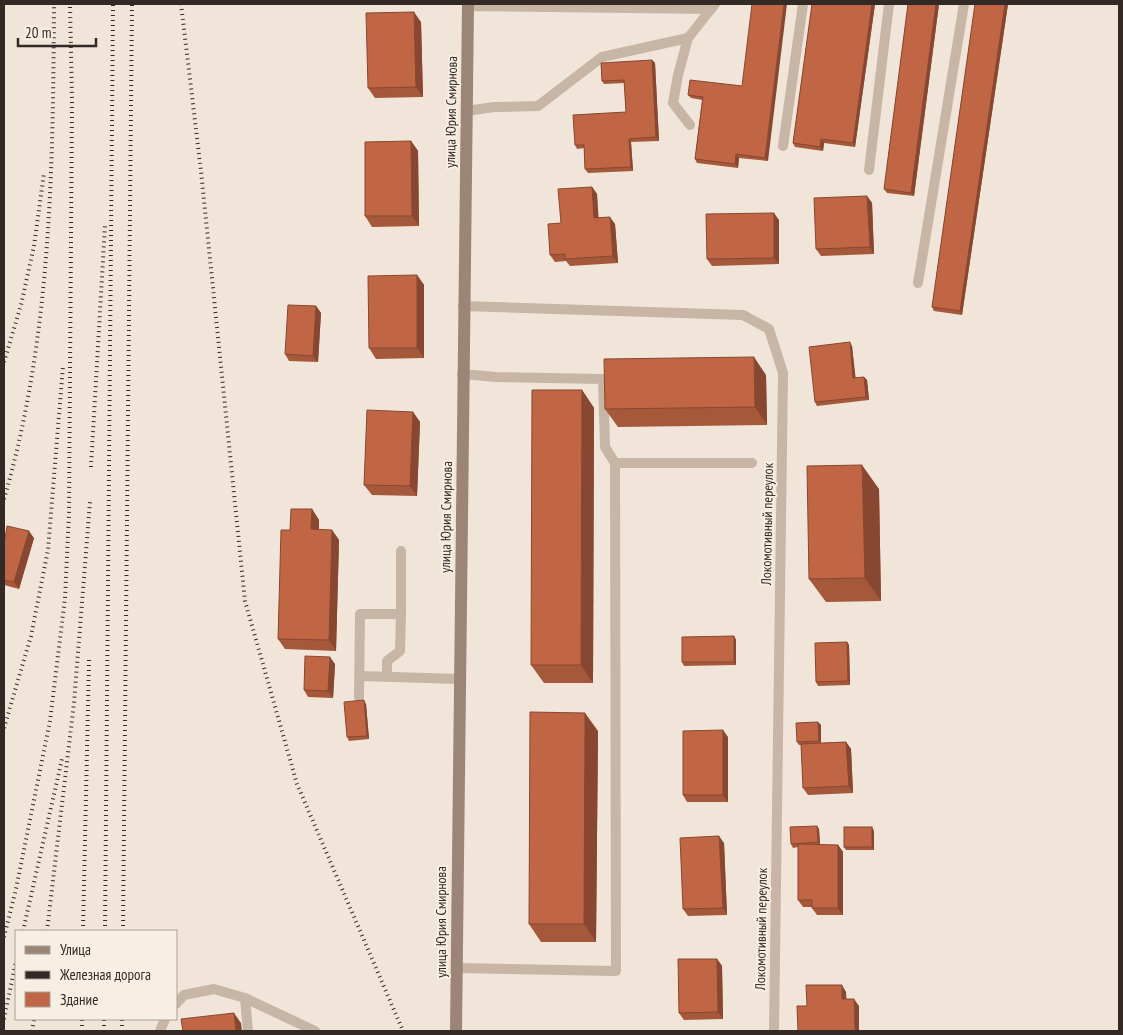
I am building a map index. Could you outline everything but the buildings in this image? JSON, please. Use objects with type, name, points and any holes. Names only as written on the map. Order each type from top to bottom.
[{"type":"main road","name":"улица Юрия Смирнова","points":[[456,1031],[458,679],[468,5]]},
{"type":"lane","points":[[783,146],[803,4]]},
{"type":"lane","points":[[869,170],[889,4]]},
{"type":"lane","points":[[918,283],[964,4]]},
{"type":"lane","points":[[468,5],[713,6]]},
{"type":"lane","points":[[690,125],[673,103],[678,75],[688,38],[713,6]]},
{"type":"lane","points":[[466,111],[494,107],[538,106],[602,57],[688,38]]},
{"type":"lane","name":"Локомотивный переулок","points":[[463,306],[743,315],[770,329],[783,373],[774,1031]]},
{"type":"lane","points":[[456,968],[616,971],[615,463],[604,446],[603,379],[462,374]]},
{"type":"lane","points":[[615,463],[752,463]]},
{"type":"lane","points":[[387,677],[387,661],[400,651],[401,551]]},
{"type":"lane","points":[[359,697],[360,614],[401,614]]},
{"type":"lane","points":[[360,676],[458,679]]},
{"type":"lane","points":[[178,1002],[184,995],[214,989],[245,998],[315,1031]]},
{"type":"lane","points":[[245,998],[248,1031]]},
{"type":"railway","points":[[4,499],[20,439],[32,378],[40,316],[50,191],[54,4]]},
{"type":"railway","points":[[4,937],[16,889],[50,721],[65,598],[69,513],[72,98],[70,4]]},
{"type":"railway","points":[[105,930],[113,4]]},
{"type":"railway","points":[[123,930],[132,4]]},
{"type":"railway","points":[[181,4],[201,171],[245,601],[297,784],[403,1031]]},
{"type":"railway","points":[[4,362],[21,305],[34,246],[44,173]]},
{"type":"railway","points":[[91,467],[105,225]]},
{"type":"railway","points":[[4,728],[31,636],[48,550],[63,366]]},
{"type":"railway","points":[[47,930],[74,703],[90,502]]},
{"type":"railway","points":[[83,930],[89,660]]},
{"type":"railway","points":[[23,930],[62,759]]},
{"type":"railway","points":[[4,1019],[15,966]]},
{"type":"railway","points":[[32,1031],[34,1020]]},
{"type":"railway","points":[[82,1020],[82,1031]]},
{"type":"railway","points":[[104,1020],[104,1031]]},
{"type":"railway","points":[[122,1020],[122,1031]]}]
